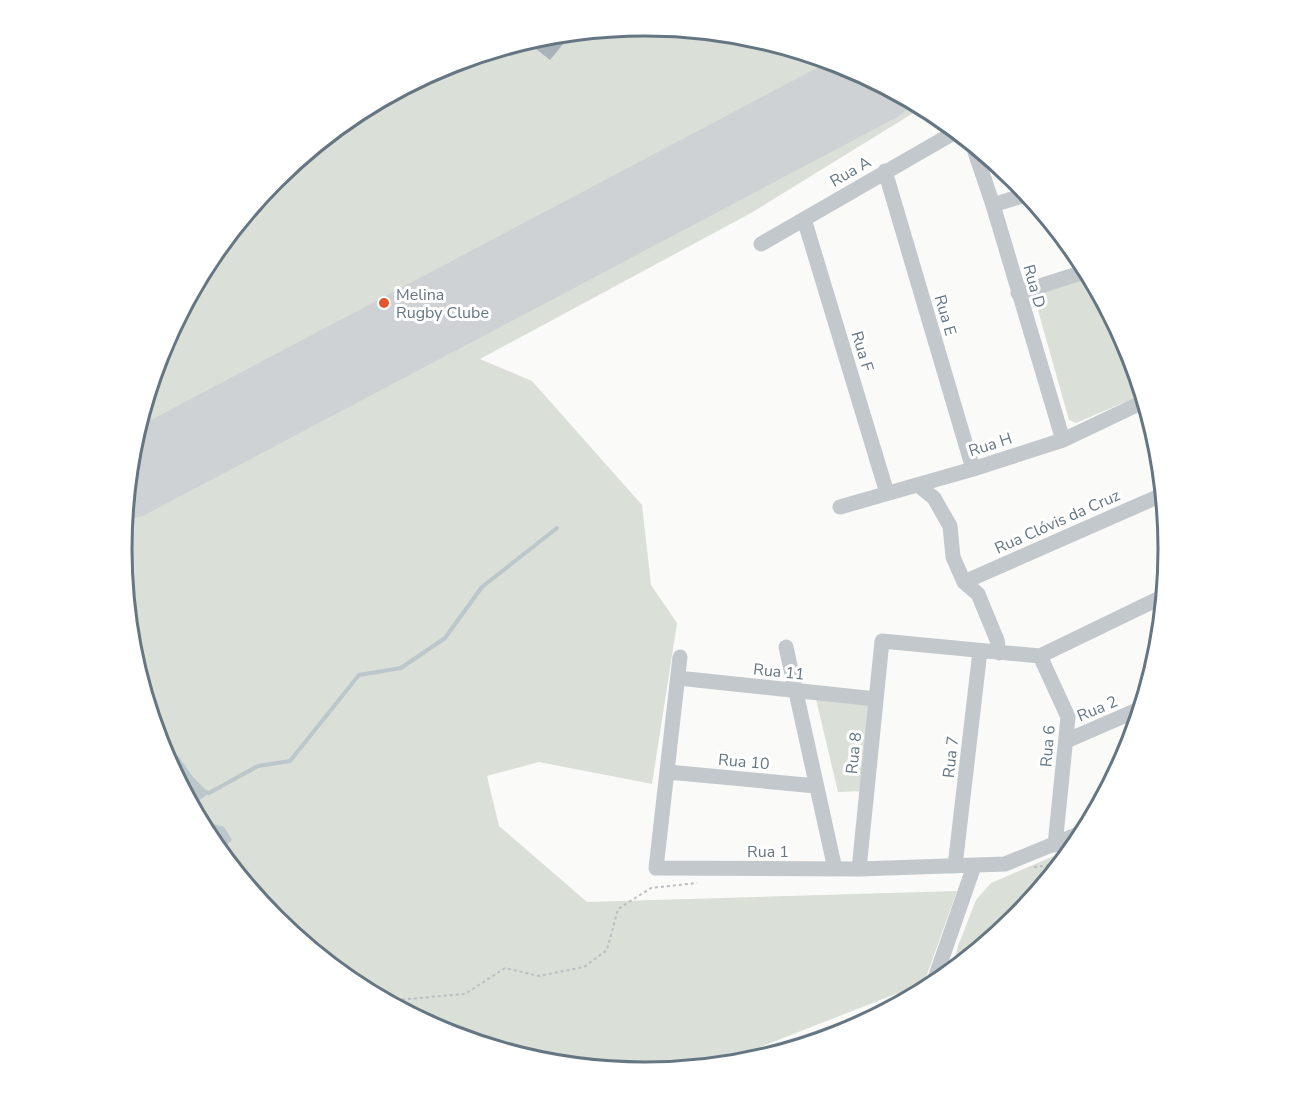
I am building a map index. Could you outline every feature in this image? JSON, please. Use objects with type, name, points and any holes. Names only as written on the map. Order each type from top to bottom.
[{"type":"street","name":"Rua A","points":[[761,244],[949,136]]},
{"type":"street","name":"Rua D","points":[[977,157],[1063,440]]},
{"type":"street","name":"Rua E","points":[[885,171],[973,469]]},
{"type":"street","points":[[993,205],[1018,197]]},
{"type":"street","name":"Rua F","points":[[804,219],[887,493]]},
{"type":"street","points":[[1018,293],[1078,274]]},
{"type":"street","name":"Rua H","points":[[840,507],[973,469],[1063,440],[1137,405]]},
{"type":"street","points":[[918,485],[934,498],[950,526],[953,557],[964,582],[978,594],[998,640],[999,653]]},
{"type":"street","name":"Rua Clóvis da Cruz","points":[[964,582],[1155,498]]},
{"type":"street","points":[[980,651],[1040,656],[1155,600]]},
{"type":"street","name":"Rua 8","points":[[859,869],[882,641],[980,651]]},
{"type":"street","points":[[786,647],[835,869]]},
{"type":"street","name":"Rua 7","points":[[955,866],[980,651]]},
{"type":"street","name":"Rua 6","points":[[1040,656],[1068,717],[1054,845]]},
{"type":"street","name":"Rua 1","points":[[680,657],[656,868],[859,869],[1005,864],[1070,838]]},
{"type":"street","name":"Rua 11","points":[[678,678],[876,699]]},
{"type":"street","name":"Rua 2","points":[[1066,741],[1132,712]]},
{"type":"street","name":"Rua 10","points":[[668,772],[816,786]]},
{"type":"street","points":[[938,971],[974,866]]},
{"type":"path","points":[[1028,868],[1049,865]]},
{"type":"path","points":[[399,1000],[465,994],[505,968],[539,976],[584,968],[607,950],[618,909],[651,888],[705,882]]},
{"type":"shaded area","points":[[645,36],[712,40],[778,53],[842,75],[914,113],[751,213],[480,359],[532,381],[642,505],[651,585],[677,623],[652,784],[539,762],[487,776],[499,826],[587,902],[957,891],[925,979],[912,988],[744,1053],[712,1059],[679,1062],[611,1062],[578,1059],[512,1046],[448,1024],[418,1010],[388,994],[332,957],[306,936],[259,888],[218,835],[200,806],[184,777],[159,715],[141,650],[136,617],[131,550],[133,516],[141,449],[149,417],[159,384],[184,322],[218,264],[238,237],[259,211],[306,163],[332,142],[388,105],[448,75],[512,53],[578,40]]},
{"type":"shaded area","points":[[1081,279],[1106,322],[1135,398],[1076,423],[1069,420],[1034,296],[1036,292]]},
{"type":"shaded area","points":[[816,699],[871,704],[863,791],[838,792]]},
{"type":"shaded area","points":[[175,754],[179,757],[193,777],[209,793],[197,801]]},
{"type":"shaded area","points":[[211,823],[224,827],[232,840],[226,845]]},
{"type":"shaded area","points":[[1058,854],[1008,913],[955,959],[976,900],[991,883]]},
{"type":"building","points":[[564,43],[550,60],[535,48]]},
{"type":"waterway","points":[[206,792],[209,793],[258,766],[290,761],[359,675],[401,668],[445,638],[482,587],[557,528]]},
{"type":"runway","points":[[137,473],[868,87]]},
{"type":"place","name":"Melina Rugby Clube","points":[[384,303]]}]
